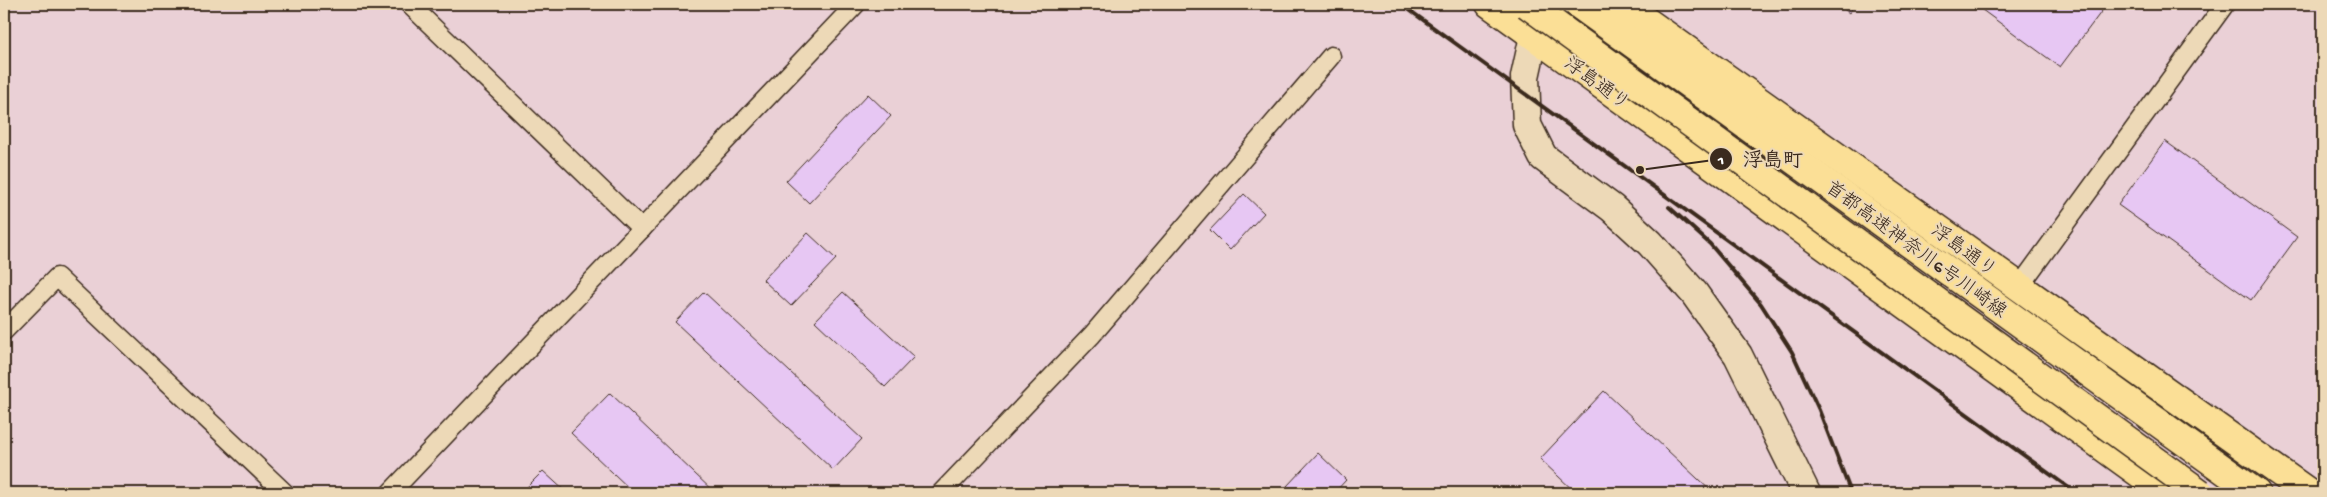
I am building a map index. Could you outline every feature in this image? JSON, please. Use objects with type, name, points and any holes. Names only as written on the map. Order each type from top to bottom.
[{"type":"highway","name":"浮島通り","points":[[1490,4],[2168,493]]},
{"type":"highway","name":"首都高速神奈川6号川崎線","points":[[1527,4],[2200,493]]},
{"type":"highway","name":"首都高速神奈川6号川崎線","points":[[1578,4],[2256,493]]},
{"type":"highway","name":"浮島通り","points":[[1622,4],[2309,493]]},
{"type":"street","points":[[1556,4],[1534,36],[1525,77],[1527,125],[1543,157],[1612,208],[1650,243],[1694,293],[1738,355],[1806,493]]},
{"type":"lane","points":[[409,4],[642,229]]},
{"type":"lane","points":[[390,493],[856,4]]},
{"type":"lane","points":[[2019,287],[2225,4]]},
{"type":"lane","points":[[941,493],[1092,335],[1331,56]]},
{"type":"lane","points":[[4,331],[57,277],[285,493]]},
{"type":"shaded area","points":[[4,4],[2323,4],[2323,493],[4,493]]},
{"type":"building","points":[[1837,4],[1855,4],[1849,13]]},
{"type":"building","points":[[1974,4],[2107,4],[2060,67]]},
{"type":"building","points":[[868,94],[891,116],[809,203],[786,181]]},
{"type":"building","points":[[2165,141],[2297,237],[2251,300],[2118,205]]},
{"type":"building","points":[[1244,194],[1264,213],[1230,250],[1210,230]]},
{"type":"building","points":[[808,233],[836,259],[791,306],[763,280]]},
{"type":"building","points":[[704,292],[862,439],[833,470],[675,322]]},
{"type":"building","points":[[843,292],[914,357],[885,387],[815,321]]},
{"type":"building","points":[[1604,391],[1713,493],[1576,493],[1540,459]]},
{"type":"building","points":[[610,393],[715,493],[634,493],[571,433]]},
{"type":"building","points":[[1318,453],[1346,480],[1334,493],[1294,493],[1287,486]]},
{"type":"building","points":[[543,471],[567,493],[521,493]]},
{"type":"railway","points":[[1401,4],[2076,493]]},
{"type":"railway","points":[[1669,207],[1710,244],[1761,304],[1792,352],[1819,410],[1851,493]]},
{"type":"place","name":"浮島町","points":[[1640,170]]}]
